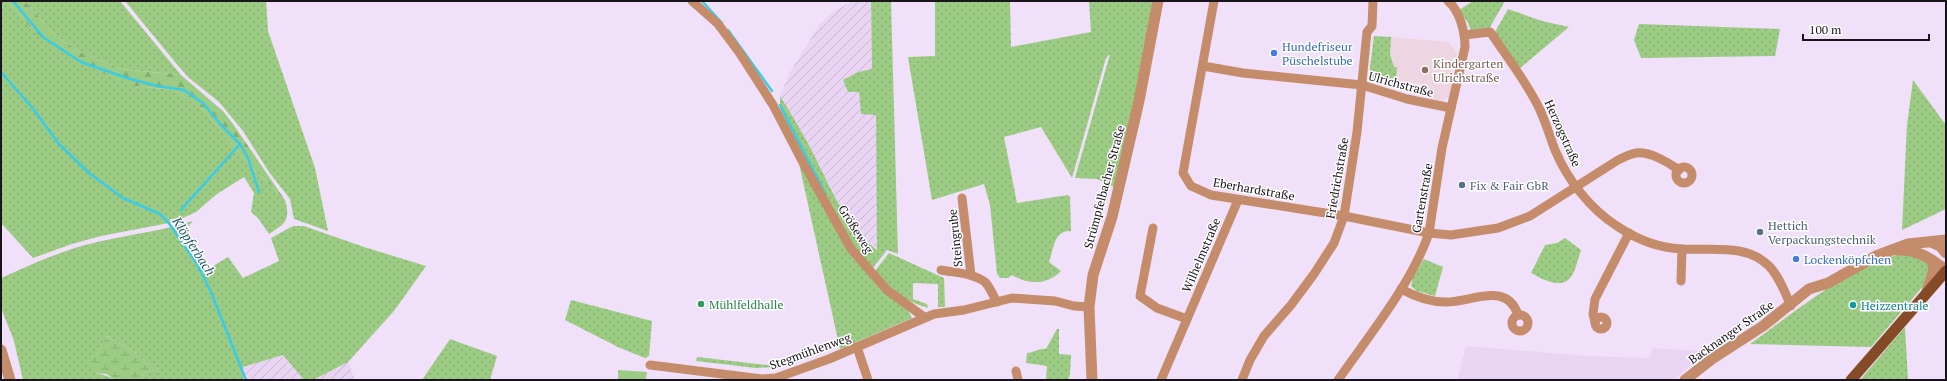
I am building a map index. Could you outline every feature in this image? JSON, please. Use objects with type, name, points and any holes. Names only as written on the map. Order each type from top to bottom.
[{"type":"main road","points":[[1851,380],[1946,271]]},
{"type":"street","name":"Größeweg","points":[[692,1],[718,24],[739,52],[773,105],[851,249],[887,290],[924,317]]},
{"type":"street","name":"Strümpfelbacher Straße","points":[[1092,380],[1089,307],[1093,275],[1112,217],[1139,101],[1158,1]]},
{"type":"street","name":"Eberhardstraße","points":[[1214,1],[1183,173],[1191,186],[1211,195],[1344,216],[1429,233],[1451,235],[1498,228],[1530,216],[1618,160],[1637,153],[1655,158],[1679,170]]},
{"type":"street","name":"Friedrichstraße","points":[[1242,380],[1250,360],[1264,336],[1291,305],[1314,274],[1334,243],[1344,216],[1362,85],[1367,32],[1372,26],[1373,1]]},
{"type":"street","name":"Gartenstraße","points":[[1341,379],[1401,288],[1425,245],[1429,233],[1442,148],[1465,47],[1464,35],[1457,14],[1448,1]]},
{"type":"street","name":"Herzogstraße","points":[[1464,35],[1490,32],[1532,95],[1540,110],[1555,150],[1566,172],[1599,212],[1629,233],[1663,247],[1682,249],[1736,250],[1757,258],[1773,271],[1791,306]]},
{"type":"street","name":"Ulrichstraße","points":[[1202,66],[1243,73],[1362,85],[1407,99],[1451,108]]},
{"type":"street","name":"Steingrube","points":[[962,198],[971,275]]},
{"type":"street","name":"Wilhelmstraße","points":[[1161,380],[1238,200]]},
{"type":"street","points":[[1153,228],[1140,296],[1157,308],[1186,319]]},
{"type":"street","points":[[1595,322],[1593,314],[1595,298],[1629,233]]},
{"type":"street","name":"Backnanger Straße","points":[[1685,380],[1791,306],[1804,293],[1828,283],[1854,267],[1908,244],[1946,240]]},
{"type":"street","points":[[1931,242],[1940,246],[1946,253]]},
{"type":"street","points":[[1681,280],[1682,249]]},
{"type":"street","points":[[1892,250],[1913,251],[1932,260],[1946,271]]},
{"type":"street","points":[[1927,292],[1934,270],[1932,260]]},
{"type":"street","name":"Steingrube","points":[[941,270],[971,275],[986,283],[997,302]]},
{"type":"street","points":[[1401,288],[1412,295],[1440,302],[1453,302],[1500,295],[1511,301],[1518,315]]},
{"type":"street","points":[[924,317],[934,314],[964,310],[1012,298],[1089,307]]},
{"type":"street","name":"Stegmühlenweg","points":[[650,365],[762,379],[795,376],[924,317]]},
{"type":"street","points":[[857,347],[868,380]]},
{"type":"street","points":[[1,350],[10,380]]},
{"type":"shaded area","points":[[852,1],[871,1],[872,69],[858,72],[859,92],[876,115],[878,250],[857,232],[844,213],[805,138],[780,96],[790,72],[820,24],[834,11]]},
{"type":"shaded area","name":"Kindergarten Ulrichstraße","points":[[1391,37],[1448,42],[1457,53],[1449,98],[1445,98],[1444,103],[1437,102],[1426,90],[1426,85],[1396,80],[1397,68],[1394,67],[1390,54]]},
{"type":"shaded area","points":[[1466,346],[1588,356],[1647,358],[1650,356],[1652,348],[1703,351],[1701,356],[1674,380],[1457,380]]},
{"type":"shaded area","points":[[283,355],[304,380],[243,380],[243,367]]},
{"type":"shaded area","points":[[348,362],[355,380],[313,380]]},
{"type":"green space","points":[[1,1],[8,1],[32,30],[135,86],[175,90],[203,110],[247,162],[285,200],[287,217],[283,224],[269,234],[258,218],[251,212],[254,193],[244,177],[217,194],[196,212],[174,222],[101,236],[72,244],[33,258],[1,223]]},
{"type":"green space","points":[[8,1],[25,1],[52,32],[78,51],[121,69],[181,75],[223,111],[285,200],[247,162],[203,110],[175,90],[135,86],[71,60],[32,30]]},
{"type":"green space","points":[[25,1],[120,1],[181,75],[121,69],[78,51],[52,32]]},
{"type":"green space","points":[[125,1],[266,1],[268,31],[315,168],[328,231],[294,219],[290,199],[269,172],[243,131],[219,102],[188,77]]},
{"type":"green space","points":[[871,1],[891,1],[898,254],[887,250],[872,269],[853,248],[802,156],[780,108],[780,96],[805,138],[844,213],[864,239],[877,250],[876,115],[861,114],[859,92],[848,92],[843,80],[858,72],[872,69]]},
{"type":"green space","points":[[935,1],[1010,1],[1011,47],[1091,32],[1089,1],[1155,1],[1116,188],[1097,179],[1075,178],[1110,54],[1106,58],[1072,178],[1041,127],[1004,137],[1017,203],[1068,195],[1070,197],[1071,231],[1061,233],[1056,241],[1049,262],[1061,271],[1050,279],[1031,282],[1012,275],[1008,278],[1000,278],[997,274],[990,205],[984,184],[932,200],[908,57],[935,56]]},
{"type":"green space","points":[[1473,1],[1505,1],[1489,29],[1485,28],[1471,31],[1468,23],[1459,10]]},
{"type":"green space","points":[[1508,9],[1542,21],[1569,27],[1519,69],[1495,32]]},
{"type":"green space","points":[[1639,24],[1780,29],[1775,56],[1641,58],[1634,40]]},
{"type":"green space","points":[[1374,36],[1391,37],[1390,54],[1394,67],[1397,67],[1396,80],[1381,77],[1375,80],[1369,75]]},
{"type":"green space","points":[[1913,80],[1946,125],[1946,209],[1902,230],[1907,125]]},
{"type":"green space","points":[[798,159],[850,252],[909,312],[912,318],[840,349]]},
{"type":"green space","points":[[193,221],[177,238],[205,271],[228,257],[243,278],[279,261],[271,238],[293,226],[304,226],[364,247],[426,266],[394,311],[348,362],[313,380],[304,380],[283,355],[243,367],[243,380],[141,380],[143,373],[159,369],[151,367],[134,351],[107,336],[96,355],[94,373],[121,380],[23,380],[14,341],[1,308],[1,278],[44,259],[78,247]]},
{"type":"green space","points":[[1565,238],[1581,250],[1576,267],[1571,277],[1567,281],[1557,283],[1551,282],[1531,273],[1545,245],[1557,243]]},
{"type":"green space","points":[[889,253],[944,278],[945,307],[938,307],[938,284],[913,283],[913,299],[927,304],[928,308],[904,298],[887,284],[875,271]]},
{"type":"green space","points":[[1896,255],[1913,255],[1930,265],[1925,284],[1871,347],[1750,344],[1801,306],[1839,281],[1877,262]]},
{"type":"green space","points":[[1424,259],[1443,267],[1435,296],[1417,291],[1411,286],[1413,277]]},
{"type":"green space","points":[[571,300],[652,321],[649,356],[645,358],[620,348],[565,320]]},
{"type":"green space","points":[[1905,327],[1908,380],[1860,380]]},
{"type":"green space","points":[[1057,329],[1059,329],[1059,354],[1071,355],[1070,374],[1068,380],[1046,380],[1047,366],[1026,363],[1027,353],[1046,349]]},
{"type":"green space","points":[[107,336],[134,351],[151,367],[160,369],[143,373],[141,380],[115,379],[106,374],[94,373],[86,365],[96,355]]},
{"type":"green space","points":[[450,339],[497,356],[490,380],[422,380]]},
{"type":"green space","points":[[697,357],[775,367],[756,368],[696,361]]},
{"type":"green space","points":[[618,370],[647,372],[646,380],[618,380]]},
{"type":"waterway","points":[[13,1],[43,37],[81,62],[127,78],[157,86],[184,90],[204,104],[221,125],[240,144],[248,158],[259,192]]},
{"type":"waterway","points":[[702,1],[722,23]]},
{"type":"waterway","points":[[728,30],[772,91]]},
{"type":"waterway","name":"Klöpferbach","points":[[1,72],[34,110],[59,144],[89,173],[123,198],[160,214],[168,222],[197,264],[211,292],[246,380]]},
{"type":"waterway","points":[[780,105],[825,193]]},
{"type":"waterway","points":[[181,210],[240,144]]},
{"type":"place","name":"Hundefriseur Püschelstube","points":[[1274,53]]},
{"type":"place","name":"Kindergarten Ulrichstraße","points":[[1425,70]]},
{"type":"place","name":"Fix & Fair GbR","points":[[1462,185]]},
{"type":"place","name":"Hettich Verpackungstechnik","points":[[1760,232]]},
{"type":"place","name":"Lockenköpfchen","points":[[1796,259]]},
{"type":"place","name":"Mühlfeldhalle","points":[[701,304]]},
{"type":"place","name":"Heizzentrale","points":[[1853,305]]}]
